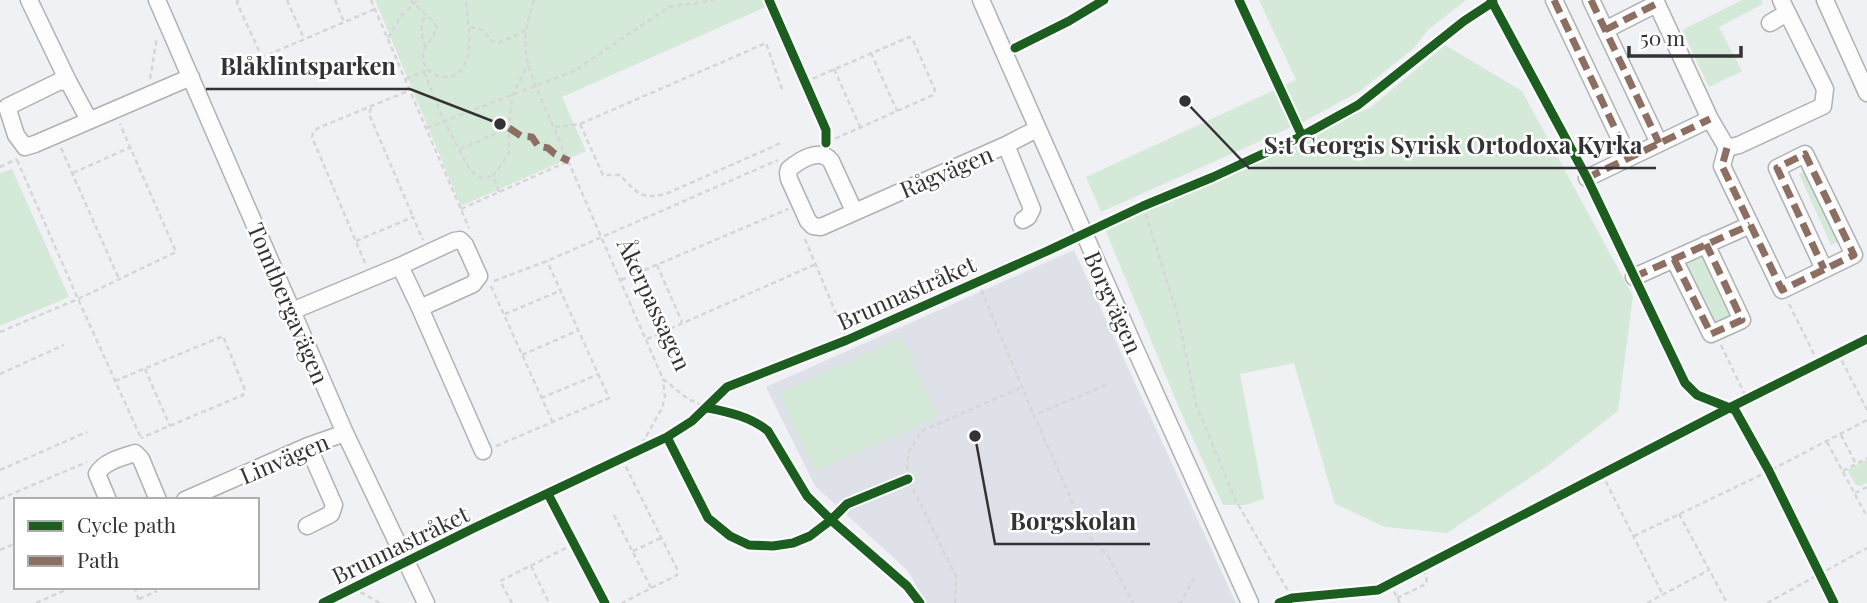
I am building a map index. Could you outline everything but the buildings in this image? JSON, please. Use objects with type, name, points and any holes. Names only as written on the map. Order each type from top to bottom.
[{"type":"street","points":[[29,0],[89,120]]},
{"type":"street","name":"Tomtbergavägen","points":[[158,0],[345,433],[426,603]]},
{"type":"street","name":"Borgvägen","points":[[981,0],[1250,603]]},
{"type":"street","points":[[1554,0],[1629,158]]},
{"type":"street","points":[[1591,0],[1660,143]]},
{"type":"street","points":[[1825,0],[1867,91]]},
{"type":"street","points":[[1605,30],[1656,2],[1710,119],[1727,148]]},
{"type":"street","points":[[1727,148],[1823,106],[1825,89],[1784,7],[1770,23]]},
{"type":"street","points":[[68,81],[58,82],[7,107],[21,153],[89,120],[191,77]]},
{"type":"street","points":[[1587,178],[1710,119]]},
{"type":"street","name":"Rågvägen","points":[[854,211],[827,156],[814,155],[789,169],[789,179],[808,221],[813,226],[821,227],[1037,129]]},
{"type":"street","points":[[1006,145],[1032,209],[1023,220]]},
{"type":"street","points":[[1727,148],[1722,166],[1782,290],[1854,256],[1805,154],[1777,167],[1824,269]]},
{"type":"street","points":[[1634,276],[1749,225]]},
{"type":"street","points":[[292,311],[460,240],[479,276],[473,284],[419,308]]},
{"type":"street","points":[[1674,259],[1711,334],[1742,320],[1706,244]]},
{"type":"street","points":[[400,266],[483,452]]},
{"type":"street","name":"Linvägen","points":[[202,496],[308,446],[345,433]]},
{"type":"street","points":[[307,526],[331,514],[334,505],[308,446]]},
{"type":"street","points":[[107,498],[97,474],[100,468],[135,453],[141,459],[157,498]]},
{"type":"path","points":[[238,0],[261,54],[265,56],[375,9]]},
{"type":"path","points":[[287,0],[304,39]]},
{"type":"path","points":[[335,0],[344,22]]},
{"type":"path","points":[[371,0],[471,233]]},
{"type":"path","points":[[425,13],[421,30],[425,47],[423,58],[428,69],[435,75],[443,78],[453,76],[461,71],[468,54],[466,0]]},
{"type":"path","points":[[426,129],[574,71],[669,7],[715,0]]},
{"type":"path","points":[[387,40],[400,17],[414,1],[437,27],[425,47]]},
{"type":"path","points":[[468,27],[483,30],[492,41],[499,43],[525,31]]},
{"type":"path","points":[[149,86],[158,30]]},
{"type":"path","points":[[805,82],[909,37],[914,40],[935,90],[933,95],[826,143],[826,130]]},
{"type":"path","points":[[554,127],[580,124],[766,43],[783,92]]},
{"type":"path","points":[[871,53],[897,111]]},
{"type":"path","points":[[424,72],[444,121],[470,170],[481,178],[493,176],[509,154],[512,96],[528,65]]},
{"type":"path","points":[[404,79],[428,69]]},
{"type":"path","points":[[834,69],[860,128]]},
{"type":"path","points":[[800,70],[811,94]]},
{"type":"path","points":[[371,279],[312,137],[318,128],[409,91]]},
{"type":"path","points":[[371,108],[369,114],[425,244]]},
{"type":"path","points":[[0,332],[78,299],[176,252],[118,120]]},
{"type":"path","points":[[580,124],[603,175],[620,175],[640,195],[654,197],[781,143]]},
{"type":"path","points":[[460,149],[509,128]]},
{"type":"path","points":[[59,145],[119,279]]},
{"type":"path","points":[[72,173],[131,147]]},
{"type":"path","points":[[0,167],[21,153],[78,299],[141,438]]},
{"type":"path","points":[[490,283],[547,261],[779,159]]},
{"type":"path","points":[[461,209],[569,161]]},
{"type":"path","points":[[493,176],[499,192]]},
{"type":"path","points":[[1155,202],[1139,209],[1177,312],[1196,404],[1235,499],[1291,601],[1304,597]]},
{"type":"path","points":[[621,280],[791,208]]},
{"type":"path","points":[[356,241],[412,216]]},
{"type":"path","points":[[801,230],[847,340]]},
{"type":"path","points":[[483,452],[609,398],[547,261]]},
{"type":"path","points":[[647,340],[816,264]]},
{"type":"path","points":[[657,265],[682,322]]},
{"type":"path","points":[[490,276],[490,283],[553,423]]},
{"type":"path","points":[[983,280],[1022,387],[1086,533],[1108,556],[1133,603]]},
{"type":"path","points":[[505,314],[562,290]]},
{"type":"path","points":[[1782,290],[1819,363]]},
{"type":"path","points":[[522,355],[579,330]]},
{"type":"path","points":[[1715,332],[1743,401],[1759,393]]},
{"type":"path","points":[[115,381],[223,335],[246,390],[243,395]]},
{"type":"path","points":[[0,374],[64,345]]},
{"type":"path","points":[[1807,369],[1848,348]]},
{"type":"path","points":[[1838,353],[1867,410]]},
{"type":"path","points":[[145,369],[170,426]]},
{"type":"path","points":[[541,398],[599,374]]},
{"type":"path","points":[[638,451],[662,408],[665,397],[663,379]]},
{"type":"path","points":[[1034,415],[1106,385]]},
{"type":"path","points":[[955,603],[956,576],[908,479],[909,452],[922,431],[1022,387]]},
{"type":"path","points":[[1634,536],[1867,420]]},
{"type":"path","points":[[0,470],[88,432]]},
{"type":"path","points":[[1841,434],[1856,464]]},
{"type":"path","points":[[609,464],[657,442]]},
{"type":"path","points":[[1827,442],[1867,517]]},
{"type":"path","points":[[622,458],[678,571],[677,575],[622,603]]},
{"type":"path","points":[[1843,471],[1867,458]]},
{"type":"path","points":[[1763,461],[1774,483]]},
{"type":"path","points":[[1614,468],[1599,476],[1634,536],[1663,595]]},
{"type":"path","points":[[896,484],[908,479]]},
{"type":"path","points":[[1855,494],[1867,487]]},
{"type":"path","points":[[1679,514],[1727,603]]},
{"type":"path","points":[[614,515],[650,588]]},
{"type":"path","points":[[569,534],[580,556]]},
{"type":"path","points":[[632,552],[661,538]]},
{"type":"path","points":[[512,603],[500,581],[574,544]]},
{"type":"path","points":[[1767,603],[1867,548]]},
{"type":"path","points":[[1411,573],[1434,561]]},
{"type":"path","points":[[1814,563],[1824,583]]},
{"type":"path","points":[[531,566],[549,603]]},
{"type":"path","points":[[1397,598],[1426,584],[1427,577],[1422,567]]},
{"type":"path","points":[[1647,603],[1709,570]]},
{"type":"path","points":[[1178,603],[1194,578]]},
{"type":"path","points":[[1378,590],[1401,578]]},
{"type":"path","points":[[1390,584],[1400,603]]},
{"type":"path","points":[[353,588],[380,603]]},
{"type":"path","points":[[36,603],[68,589]]},
{"type":"path","points":[[140,601],[158,591]]},
{"type":"shaded area","points":[[1074,250],[1236,603],[926,603],[908,571],[815,486],[766,387]]},
{"type":"green space","points":[[375,0],[766,0],[768,6],[562,97],[586,151],[461,206]]},
{"type":"green space","points":[[1259,0],[1466,0],[1428,30],[1414,48],[1360,91],[1305,121],[1101,212],[1086,177],[1296,80]]},
{"type":"green space","points":[[1742,0],[1761,0],[1763,4],[1719,27],[1742,71],[1709,87],[1682,30]]},
{"type":"green space","points":[[1445,45],[1522,91],[1633,296],[1618,411],[1546,467],[1447,533],[1385,527],[1335,504],[1294,363],[1240,374],[1264,499],[1245,505],[1223,505],[1179,408],[1105,229],[1201,188],[1370,108]]},
{"type":"green space","points":[[1817,166],[1849,236],[1831,245],[1799,174]]},
{"type":"green space","points":[[12,169],[69,297],[0,326],[0,173]]},
{"type":"green space","points":[[1703,252],[1734,318],[1715,327],[1684,261]]},
{"type":"green space","points":[[902,338],[938,417],[815,472],[779,393]]},
{"type":"green space","points":[[1867,459],[1867,483],[1859,486],[1847,470]]},
{"type":"marked path","points":[[1554,0],[1629,158]]},
{"type":"marked path","points":[[1591,0],[1659,143]]},
{"type":"marked path","points":[[1605,30],[1656,4]]},
{"type":"marked path","points":[[1587,178],[1710,119]]},
{"type":"marked path","points":[[509,128],[521,136],[532,137],[538,146],[548,148],[569,161]]},
{"type":"marked path","points":[[1727,148],[1722,166],[1782,290],[1854,255],[1805,154],[1777,168],[1824,269]]},
{"type":"marked path","points":[[1634,277],[1750,225]]},
{"type":"marked path","points":[[1674,259],[1711,334],[1742,320],[1706,244]]},
{"type":"cycle path","points":[[769,0],[826,130],[826,143]]},
{"type":"cycle path","points":[[1015,48],[1104,0]]},
{"type":"cycle path","points":[[1239,0],[1302,136]]},
{"type":"cycle path","points":[[1491,0],[1587,178],[1685,383],[1697,395],[1735,410],[1769,471],[1834,603]]},
{"type":"cycle path","name":"Brunnastråket","points":[[323,603],[667,437],[692,421],[727,387],[847,340],[1302,136],[1358,105],[1464,21],[1493,2]]},
{"type":"cycle path","points":[[1279,603],[1292,598],[1378,590],[1867,339]]},
{"type":"cycle path","points":[[708,408],[732,413],[768,431],[807,496],[907,586],[920,603]]},
{"type":"cycle path","points":[[667,437],[708,518],[730,536],[749,545],[773,546],[793,543],[810,536],[847,504],[908,479]]},
{"type":"cycle path","points":[[548,494],[605,603]]},
{"type":"place","name":"S:t Georgis Syrisk Ortodoxa Kyrka","points":[[1185,101]]},
{"type":"place","name":"Blåklintsparken","points":[[500,124]]},
{"type":"place","name":"Borgskolan","points":[[975,436]]}]
